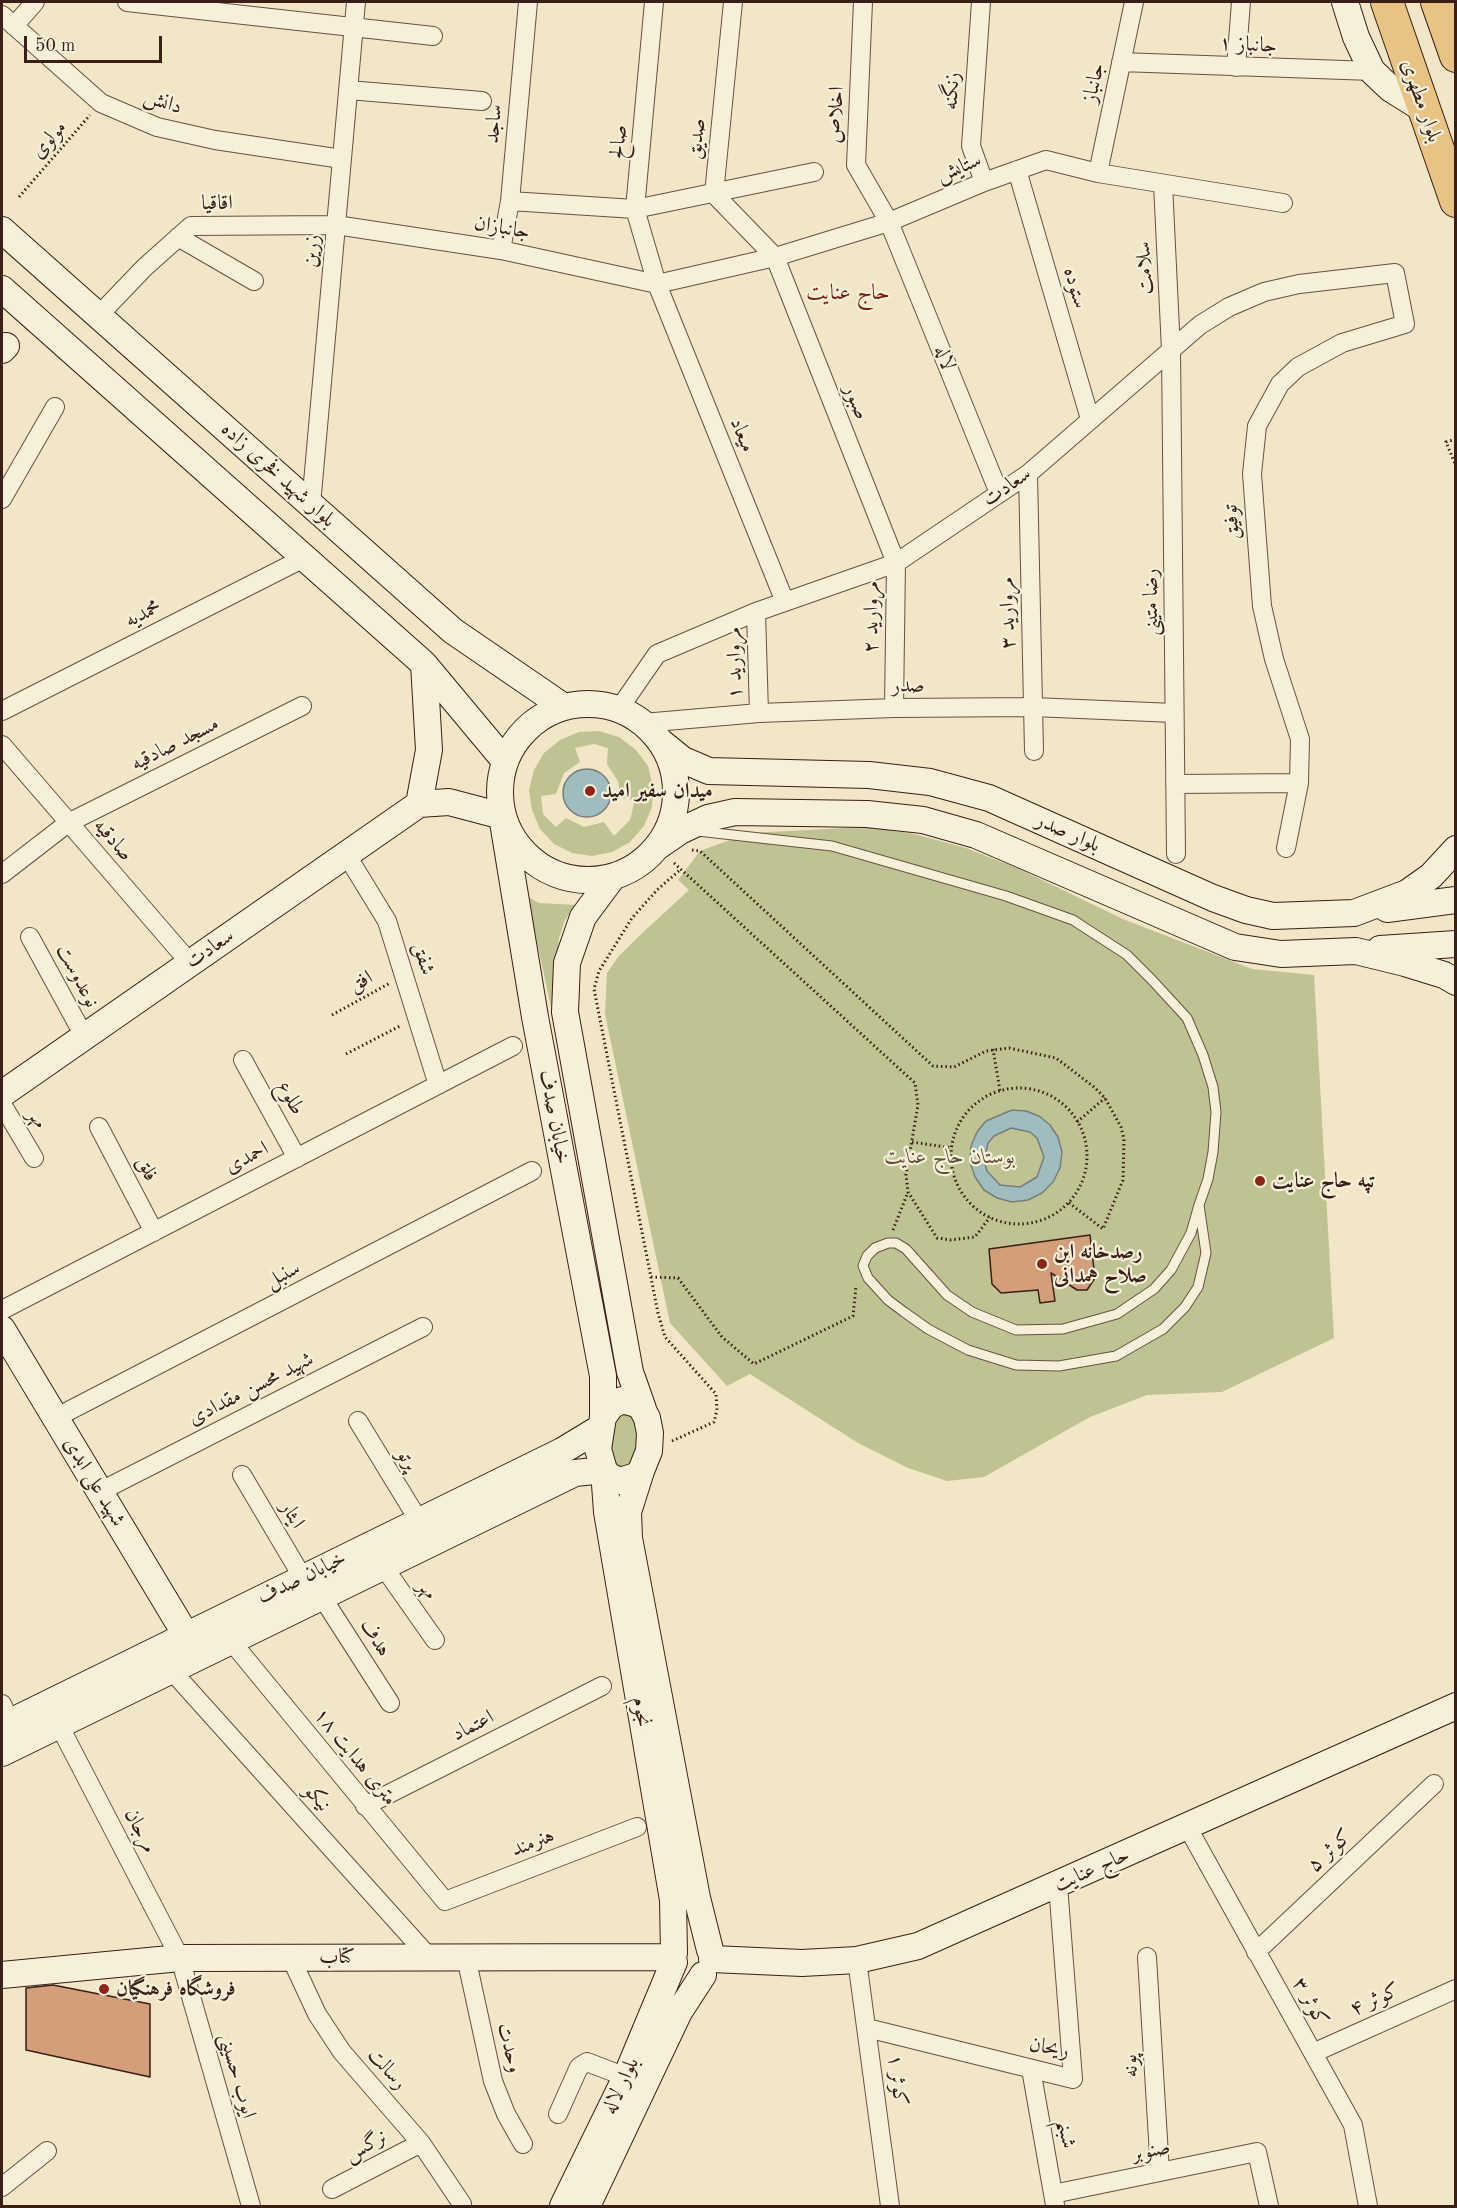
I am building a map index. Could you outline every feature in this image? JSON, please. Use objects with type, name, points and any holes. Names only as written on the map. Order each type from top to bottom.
[{"type":"highway","name":"بلوار مطهری","points":[[1387,2],[1455,201]]},
{"type":"highway","points":[[1437,2],[1455,56]]},
{"type":"main road","points":[[1345,2],[1356,37],[1372,71],[1391,89],[1423,109]]},
{"type":"main road","name":"بلوار شهید فخری زاده","points":[[3,233],[453,631],[564,707]]},
{"type":"main road","name":"بلوار شهید فخری زاده","points":[[2,289],[424,664],[505,761]]},
{"type":"main road","points":[[424,664],[429,750],[419,804],[449,802],[502,816]]},
{"type":"main road","points":[[592,704],[619,709],[643,723],[662,743],[673,768],[676,796],[671,823],[657,847],[637,866],[612,878],[584,881],[557,876],[533,862],[514,842],[502,816],[499,789],[505,761],[519,737],[539,718],[564,707],[592,704]]},
{"type":"main road","name":"بلوار صدر","points":[[662,743],[683,760],[709,771],[869,775],[930,782],[989,798],[1246,910],[1273,916],[1354,913],[1407,893],[1431,876],[1455,849]]},
{"type":"main road","name":"سعادت","points":[[2,1094],[419,804]]},
{"type":"main road","name":"بلوار صدر","points":[[657,847],[680,831],[708,818],[735,812],[867,814],[923,820],[976,835],[1199,934],[1235,947],[1281,954],[1356,951],[1444,975],[1455,982]]},
{"type":"main road","name":"خیابان صدف","points":[[4,1717],[186,1635],[562,1451],[601,1422],[603,1376],[535,1017],[502,816]]},
{"type":"main road","name":"خیابان صدف","points":[[612,878],[583,917],[567,963],[565,1012],[630,1372],[643,1409]]},
{"type":"main road","points":[[1354,913],[1455,900]]},
{"type":"main road","points":[[1356,951],[1455,944]]},
{"type":"main road","name":"شهید علی ابدی","points":[[2,1329],[186,1635]]},
{"type":"main road","points":[[622,1400],[633,1401],[643,1409],[650,1425],[645,1461],[636,1476],[620,1481],[609,1476],[604,1470],[598,1449],[601,1422],[610,1406],[622,1400]]},
{"type":"main road","name":"نجوم","points":[[645,1461],[628,1512],[629,1539],[708,1961]]},
{"type":"main road","name":"خیابان صدف","points":[[2,1753],[575,1473],[604,1470]]},
{"type":"main road","name":"نجوم","points":[[604,1470],[607,1512],[673,1900],[674,1958]]},
{"type":"main road","name":"حاج عنایت","points":[[708,1961],[782,1963],[857,1960],[918,1946],[1188,1828],[1455,1706]]},
{"type":"main road","points":[[701,1941],[708,1961],[697,1977],[685,1976],[674,1958],[682,1942],[701,1941]]},
{"type":"main road","name":"کتاب","points":[[2,1975],[180,1958],[290,1956],[674,1958]]},
{"type":"main road","name":"بلوار لاله","points":[[563,2206],[626,2078],[674,1958]]},
{"type":"main road","name":"بلوار لاله","points":[[587,2206],[679,2012],[708,1961]]},
{"type":"street","points":[[8,21],[35,2]]},
{"type":"street","points":[[127,2],[433,36]]},
{"type":"street","name":"زرین","points":[[311,505],[357,2]]},
{"type":"street","name":"ساجد","points":[[501,250],[510,201],[528,2]]},
{"type":"street","name":"صالح","points":[[654,2],[635,209],[657,284]]},
{"type":"street","name":"صدیق","points":[[714,194],[733,2]]},
{"type":"street","name":"اخلاص","points":[[863,2],[856,165],[889,222]]},
{"type":"street","name":"زنگنه","points":[[981,2],[971,146],[984,182]]},
{"type":"street","name":"جانباز","points":[[1098,173],[1134,2]]},
{"type":"street","points":[[1236,67],[1241,2]]},
{"type":"street","name":"دانش","points":[[8,21],[101,103],[157,127],[215,140],[342,159]]},
{"type":"street","name":"جانباز ۱","points":[[1121,62],[1372,71]]},
{"type":"street","points":[[348,90],[482,101]]},
{"type":"street","name":"ستایش","points":[[657,284],[775,257],[889,222],[984,182],[1046,160],[1098,173],[1283,203]]},
{"type":"street","name":"ستوده","points":[[1017,170],[1090,419]]},
{"type":"street","points":[[510,201],[635,209],[814,172]]},
{"type":"street","name":"سلامت","points":[[1163,184],[1171,350]]},
{"type":"street","points":[[714,194],[775,257]]},
{"type":"street","name":"لاله","points":[[889,222],[999,493]]},
{"type":"street","name":"اقاقیا","points":[[98,316],[145,267],[191,226],[336,225]]},
{"type":"street","name":"جانبازان","points":[[336,225],[501,250],[657,284]]},
{"type":"street","points":[[178,237],[254,281]]},
{"type":"street","name":"صبور","points":[[775,257],[896,563]]},
{"type":"street","name":"سعادت","points":[[619,709],[657,654],[756,612],[896,563],[1028,474],[1200,325],[1229,307],[1264,292],[1333,279],[1395,273]]},
{"type":"street","name":"توفیق","points":[[1286,848],[1299,783],[1300,739],[1267,632],[1258,575],[1252,474],[1257,426],[1280,384],[1298,367],[1342,343],[1405,324],[1395,273]]},
{"type":"street","name":"میعاد","points":[[657,284],[785,602]]},
{"type":"street","name":"رضا متینی","points":[[1171,350],[1176,854]]},
{"type":"street","points":[[2,499],[55,407]]},
{"type":"street","name":"مروارید ۳","points":[[1028,474],[1034,752]]},
{"type":"street","name":"محمدیه","points":[[2,711],[304,558]]},
{"type":"street","name":"مروارید ۲","points":[[894,708],[896,563]]},
{"type":"street","name":"مروارید ۱","points":[[756,612],[759,713]]},
{"type":"street","name":"مسجد صادقیه","points":[[2,874],[68,823],[302,706]]},
{"type":"street","name":"صدر","points":[[643,723],[759,713],[894,708],[1033,707],[1174,713]]},
{"type":"street","name":"صادقیه","points":[[2,746],[190,963]]},
{"type":"street","points":[[1175,784],[1299,783]]},
{"type":"street","name":"شفق","points":[[346,854],[387,921],[438,1085]]},
{"type":"street","name":"نوعدوست","points":[[30,937],[84,1036]]},
{"type":"street","name":"احمدی","points":[[2,1310],[513,1046]]},
{"type":"street","name":"طلوع","points":[[243,1060],[297,1158]]},
{"type":"street","name":"مهر","points":[[2,1104],[34,1158]]},
{"type":"street","name":"فلق","points":[[99,1127],[153,1232]]},
{"type":"street","name":"سنبل","points":[[55,1418],[532,1171]]},
{"type":"street","name":"شهید محسن مقدادی","points":[[99,1492],[423,1327]]},
{"type":"street","name":"پرتو","points":[[358,1421],[419,1521]]},
{"type":"street","name":"ایثار","points":[[242,1475],[303,1578]]},
{"type":"street","name":"مهر","points":[[383,1566],[435,1640]]},
{"type":"street","name":"هدف","points":[[322,1597],[390,1703]]},
{"type":"street","name":"۱۸ متری هدایت","points":[[231,1641],[364,1806],[446,1901]]},
{"type":"street","name":"نیکو","points":[[171,1670],[429,1957]]},
{"type":"street","name":"اعتماد","points":[[364,1806],[602,1686]]},
{"type":"street","name":"مرجان","points":[[59,1725],[180,1958]]},
{"type":"street","name":"کوثر ۵","points":[[1256,1952],[1434,1784]]},
{"type":"street","name":"هنرمند","points":[[446,1901],[637,1827]]},
{"type":"street","name":"کوثر ۳","points":[[1188,1828],[1353,2125],[1368,2206]]},
{"type":"street","name":"ریحان","points":[[867,2028],[1073,2079],[1058,1885]]},
{"type":"street","name":"رسالت","points":[[290,1956],[317,2014],[342,2052],[421,2143],[462,2204]]},
{"type":"street","name":"وحدت","points":[[466,1957],[493,2081],[506,2115],[523,2144]]},
{"type":"street","name":"پونه","points":[[1147,1957],[1160,2172]]},
{"type":"street","name":"ایوب حسینی","points":[[180,1958],[251,2206]]},
{"type":"street","name":"کوثر ۱","points":[[857,1960],[890,2206]]},
{"type":"street","name":"کوثر ۴","points":[[1313,2053],[1455,1989]]},
{"type":"street","points":[[558,2114],[579,2067],[587,2062],[626,2078]]},
{"type":"street","name":"شبنم","points":[[1031,2069],[1055,2200]]},
{"type":"street","name":"نرگس","points":[[333,2190],[421,2143]]},
{"type":"street","points":[[2,2187],[47,2151]]},
{"type":"street","name":"صنوبر","points":[[1055,2200],[1160,2172],[1257,2152],[1269,2206]]},
{"type":"lane","points":[[680,831],[711,831],[832,846],[1045,909],[1073,920],[1109,941],[1127,955],[1187,1018],[1203,1055],[1213,1087],[1216,1112],[1213,1152],[1199,1205],[1191,1233],[1171,1270],[1154,1289],[1117,1314],[1063,1329],[1016,1330],[972,1312],[947,1295],[906,1250],[896,1243],[888,1243],[875,1248],[867,1256],[863,1266],[868,1278],[888,1300],[928,1329],[968,1350],[1016,1365],[1033,1367],[1085,1362],[1116,1356],[1163,1329],[1185,1307],[1198,1287],[1206,1253],[1199,1205]]},
{"type":"path","name":"مولوی","points":[[20,197],[101,103]]},
{"type":"path","points":[[1455,439],[1446,442],[1455,466]]},
{"type":"path","points":[[657,847],[915,1083],[918,1105],[906,1175],[908,1192],[937,1238],[950,1240],[975,1237],[990,1217]]},
{"type":"path","points":[[657,847],[700,851],[933,1066],[954,1067],[993,1049],[1024,1050],[1056,1058],[1081,1075],[1105,1098],[1121,1127],[1124,1139],[1123,1180],[1102,1229],[1068,1202]]},
{"type":"path","points":[[645,1461],[714,1422],[717,1410],[716,1394],[665,1337],[594,989],[599,971],[632,918],[657,890],[681,870]]},
{"type":"path","name":"افق","points":[[332,1015],[404,975]]},
{"type":"path","points":[[346,1054],[417,1017]]},
{"type":"path","points":[[993,1049],[1000,1090]]},
{"type":"path","points":[[1029,1088],[1051,1096],[1070,1110],[1082,1130],[1087,1153],[1083,1176],[1068,1202],[1057,1212],[1038,1221],[1017,1224],[990,1217],[977,1210],[962,1194],[953,1175],[954,1133],[966,1112],[984,1097],[1000,1090],[1029,1088]]},
{"type":"path","points":[[1077,1122],[1105,1098]]},
{"type":"path","points":[[912,1142],[952,1148]]},
{"type":"path","points":[[888,1243],[908,1192]]},
{"type":"path","points":[[651,1277],[678,1278],[722,1337],[754,1364],[853,1316],[854,1294],[863,1266]]},
{"type":"green space","points":[[599,731],[619,737],[636,750],[648,766],[653,787],[652,807],[644,826],[630,842],[612,852],[592,856],[572,853],[554,844],[540,829],[532,810],[529,790],[534,770],[544,753],[560,740],[579,732]],"holes":[[[594,744],[608,748],[607,764],[618,781],[621,798],[635,800],[630,820],[614,836],[604,822],[584,827],[566,818],[556,827],[543,814],[541,796],[556,794],[564,773],[580,762],[575,748]]]},
{"type":"green space","name":"بوستان حاج عنایت","points":[[868,827],[914,834],[966,848],[1017,868],[1123,919],[1252,969],[1314,975],[1334,1338],[1222,1392],[1147,1395],[1090,1417],[984,1477],[947,1481],[908,1468],[858,1443],[750,1374],[727,1386],[670,1323],[605,1014],[607,973],[618,957],[689,890],[678,880],[700,851],[749,833]]},
{"type":"green space","points":[[527,896],[539,903],[576,905],[565,920],[559,938],[551,1007]]},
{"type":"green space","points":[[632,1409],[640,1436],[631,1467],[616,1469],[607,1442],[612,1417]]},
{"type":"water","points":[[582,769],[592,769],[604,776],[611,788],[611,798],[604,810],[592,817],[582,817],[567,806],[563,798],[563,788],[574,773]]},
{"type":"water","points":[[1012,1110],[1026,1111],[1039,1116],[1050,1125],[1058,1137],[1062,1152],[1060,1168],[1053,1182],[1042,1193],[1028,1200],[1012,1202],[997,1198],[984,1190],[975,1177],[970,1162],[971,1146],[977,1132],[986,1121]],"holes":[[[1011,1128],[1030,1132],[1037,1138],[1044,1157],[1037,1177],[1020,1187],[1000,1185],[987,1171],[984,1162],[988,1143],[994,1136]]]},
{"type":"building","name":"رصدخانه ابن صلاح همدانی","points":[[1090,1235],[1095,1278],[1087,1290],[1077,1290],[1051,1273],[1055,1301],[1040,1303],[1038,1290],[1001,1293],[992,1284],[989,1249]]},
{"type":"building","points":[[53,1985],[150,2004],[150,2077],[26,2050],[26,1988]]},
{"type":"place","name":"میدان سفیر امید","points":[[590,791]]},
{"type":"place","name":"تپه حاج عنایت","points":[[1260,1181]]},
{"type":"place","name":"رصدخانه ابن صلاح همدانی","points":[[1042,1264]]},
{"type":"place","name":"فروشگاه فرهنگیان","points":[[104,1989]]},
{"type":"district","name":"حاج عنایت","points":[[848,293]]}]
